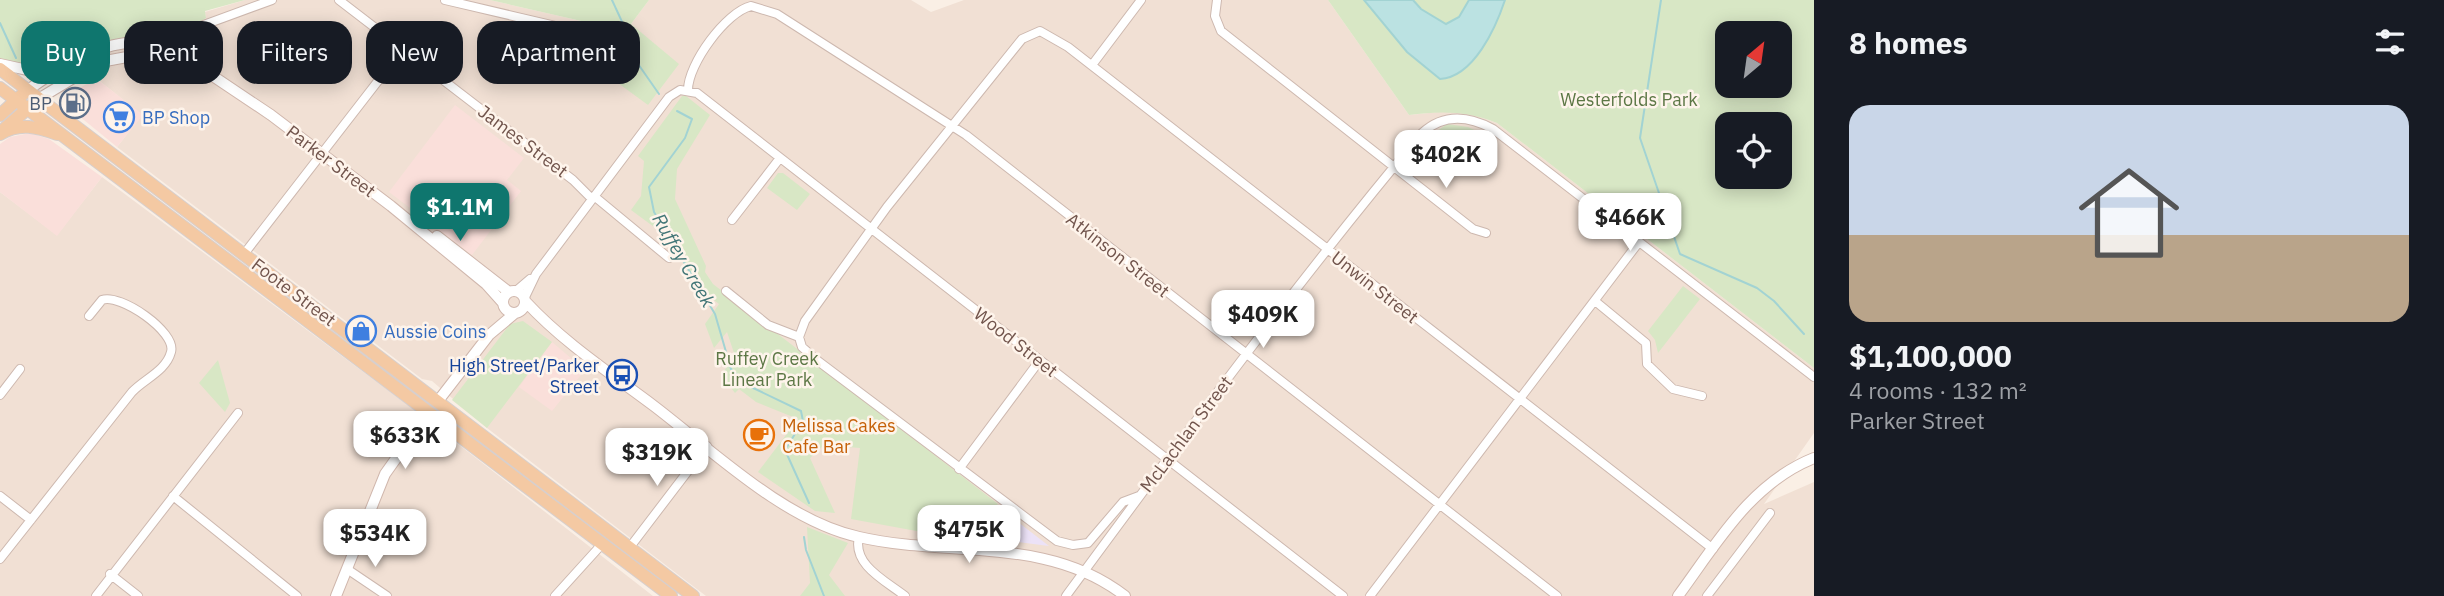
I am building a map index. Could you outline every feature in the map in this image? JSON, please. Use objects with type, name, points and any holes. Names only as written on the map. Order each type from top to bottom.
[{"type":"main road","points":[[0,115],[16,100],[100,62],[124,57]]},
{"type":"main road","points":[[0,67],[21,70]]},
{"type":"main road","name":"Foote Street","points":[[0,67],[693,596]]},
{"type":"main road","name":"Parker Street","points":[[223,81],[391,206],[486,284],[509,312],[562,336]]},
{"type":"main road","points":[[0,134],[28,108],[42,84]]},
{"type":"main road","name":"Foote Street","points":[[0,88],[671,596]]},
{"type":"main road","points":[[0,134],[26,126],[67,138]]},
{"type":"main road","name":"Parker Street","points":[[391,206],[519,295],[562,336],[796,511],[859,537],[1034,556],[1087,570]]},
{"type":"main road","points":[[336,596],[385,474],[489,335],[503,304],[519,295],[524,309],[489,335]]},
{"type":"main road","points":[[1678,596],[1764,487],[1787,470],[1814,458]]},
{"type":"main road","points":[[1087,570],[1125,596]]},
{"type":"street","points":[[215,21],[272,0]]},
{"type":"street","name":"James Street","points":[[339,0],[366,21]]},
{"type":"street","points":[[445,0],[535,21]]},
{"type":"street","points":[[1092,65],[1141,0]]},
{"type":"street","points":[[1217,0],[1215,16],[1221,31],[1473,229],[1486,233]]},
{"type":"street","name":"Atkinson Street","points":[[688,90],[692,68],[730,19],[743,8],[760,6],[799,27],[953,127],[1557,596]]},
{"type":"street","name":"Unwin Street","points":[[953,127],[1022,39],[1034,32],[1052,36],[1713,549]]},
{"type":"street","points":[[244,254],[375,84]]},
{"type":"street","name":"James Street","points":[[447,84],[594,196],[669,258]]},
{"type":"street","points":[[519,295],[669,97],[675,92],[688,90]]},
{"type":"street","name":"Wood Street","points":[[688,90],[716,106],[1343,596]]},
{"type":"street","name":"McLachlan Street","points":[[1066,596],[1246,355],[1430,125],[1447,119],[1472,120],[1493,129],[1639,242]]},
{"type":"street","points":[[799,337],[805,321],[872,229],[953,127]]},
{"type":"street","points":[[732,220],[780,158]]},
{"type":"street","points":[[1370,596],[1639,242],[1814,377]]},
{"type":"street","points":[[726,291],[768,325],[799,337],[807,353],[1048,536],[1069,545],[1088,543],[1123,502],[1139,496]]},
{"type":"street","points":[[0,559],[137,387],[169,358],[172,346],[169,339],[144,316],[114,298],[102,300],[89,316]]},
{"type":"street","points":[[1595,301],[1646,343],[1647,364],[1673,389],[1702,396]]},
{"type":"street","points":[[960,469],[1040,360]]},
{"type":"street","points":[[0,395],[20,369]]},
{"type":"street","points":[[96,596],[110,574],[238,413]]},
{"type":"street","points":[[630,547],[706,446]]},
{"type":"street","points":[[0,496],[31,520]]},
{"type":"street","points":[[173,496],[297,596]]},
{"type":"street","points":[[1707,596],[1770,513]]},
{"type":"street","points":[[859,537],[856,548],[859,558],[905,596]]},
{"type":"street","points":[[555,596],[603,543]]},
{"type":"street","points":[[347,569],[387,596]]},
{"type":"street","points":[[110,574],[138,596]]},
{"type":"shaded area","points":[[245,0],[490,0],[581,21],[477,21],[477,84],[636,84],[648,105],[640,67],[640,21],[633,21],[649,0],[911,0],[931,12],[964,0],[1328,0],[1409,115],[1449,111],[1472,114],[1497,123],[1814,368],[1814,433],[1764,504],[1814,482],[1814,596],[706,596],[487,428],[432,381],[422,379],[117,147],[142,115],[103,84],[110,84],[110,44],[124,39],[124,84],[223,84],[223,21],[201,21],[206,18],[205,12]]},
{"type":"shaded area","points":[[87,84],[103,84],[143,115],[117,147],[68,107],[71,92]]},
{"type":"shaded area","points":[[455,105],[524,158],[507,180],[521,191],[472,255],[389,192]]},
{"type":"shaded area","points":[[30,133],[49,139],[102,177],[57,236],[0,192],[0,144],[10,137]]},
{"type":"shaded area","points":[[102,177],[413,409],[653,596],[0,596],[0,192],[57,235]]},
{"type":"shaded area","points":[[552,342],[585,370],[552,411],[519,387]]},
{"type":"shaded area","points":[[997,506],[1049,546],[972,536],[974,518],[983,519]]},
{"type":"green space","points":[[0,0],[245,0],[205,11],[206,18],[201,21],[124,21],[124,40],[110,46],[110,21],[21,21],[21,64],[0,58]]},
{"type":"green space","points":[[490,0],[649,0],[633,21],[581,21]]},
{"type":"green space","name":"Westerfolds Park","points":[[1328,0],[1364,0],[1407,52],[1441,79],[1448,78],[1497,21],[1505,0],[1814,0],[1814,368],[1497,123],[1475,116],[1432,113],[1409,115]]},
{"type":"green space","points":[[1413,0],[1469,0],[1459,17],[1446,24],[1421,9]]},
{"type":"green space","points":[[640,32],[679,64],[648,105],[619,84],[640,84]]},
{"type":"green space","name":"Ruffey Creek Linear Park","points":[[682,96],[686,96],[710,115],[677,169],[675,199],[706,266],[705,272],[713,284],[998,504],[983,519],[952,516],[949,537],[851,519],[860,448],[824,445],[810,458],[835,513],[815,511],[758,472],[798,419],[756,402],[739,389],[735,393],[721,375],[735,356],[727,332],[714,348],[705,324],[719,304],[697,287],[669,238],[631,210],[641,196],[644,161],[638,156]]},
{"type":"green space","points":[[1447,124],[1468,127],[1485,135],[1463,164],[1429,137]]},
{"type":"green space","points":[[778,173],[783,173],[810,194],[797,210],[767,188]]},
{"type":"green space","points":[[1683,286],[1700,299],[1658,353],[1655,340],[1648,331]]},
{"type":"green space","points":[[523,321],[552,342],[487,428],[452,400],[510,324]]},
{"type":"green space","points":[[218,360],[230,403],[225,412],[199,383]]},
{"type":"green space","points":[[807,527],[848,543],[829,575],[845,596],[800,596],[810,583]]},
{"type":"water","points":[[1364,0],[1413,0],[1421,9],[1446,24],[1459,17],[1469,0],[1505,0],[1496,23],[1473,60],[1463,70],[1440,79],[1407,52]]},
{"type":"waterway","name":"Ruffey Creek","points":[[612,0],[624,26],[629,51],[659,94]]},
{"type":"waterway","points":[[1661,0],[1640,138],[1680,254],[1757,288],[1774,301],[1804,334]]},
{"type":"waterway","points":[[0,23],[16,58]]},
{"type":"waterway","name":"Ruffey Creek","points":[[677,111],[692,119],[685,138],[649,187],[654,212],[715,314],[731,369],[749,386],[801,411],[803,421],[785,450],[809,503]]},
{"type":"waterway","name":"Ruffey Creek","points":[[804,537],[806,550],[824,596]]},
{"type":"place","name":"BP","points":[[75,103]]},
{"type":"place","name":"BP Shop","points":[[119,117]]},
{"type":"place","name":"Aussie Coins","points":[[361,331]]},
{"type":"place","name":"High Street/Parker Street","points":[[622,375]]},
{"type":"place","name":"Melissa Cakes Cafe Bar","points":[[759,435]]}]
